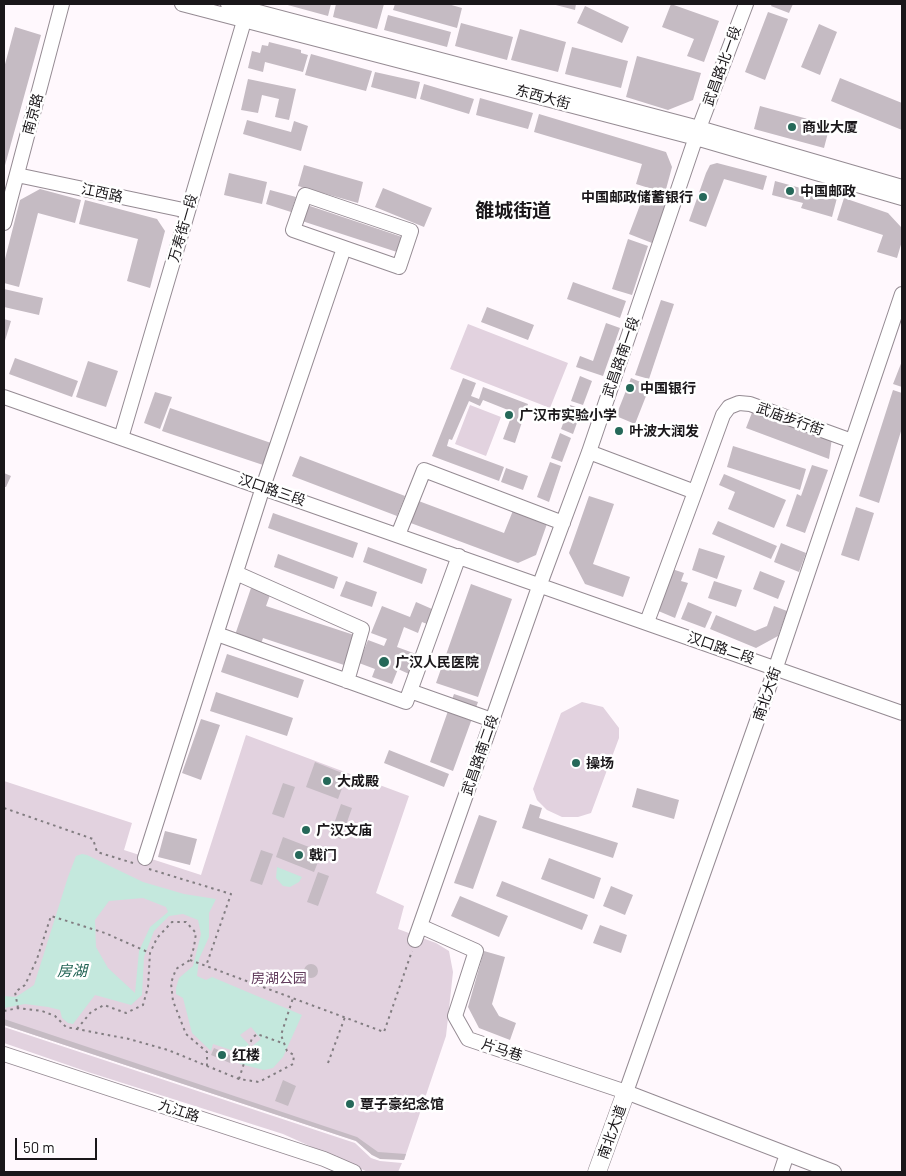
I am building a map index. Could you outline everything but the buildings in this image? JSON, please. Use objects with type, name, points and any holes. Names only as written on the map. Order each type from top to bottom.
[{"type":"main road","name":"南北大道","points":[[597,1172],[626,1092]]},
{"type":"street","name":"南京路","points":[[4,223],[62,4]]},
{"type":"street","name":"东西大街","points":[[182,4],[247,10]]},
{"type":"street","name":"东西大街","points":[[228,4],[902,187]]},
{"type":"street","name":"武昌路北一段","points":[[698,133],[746,4]]},
{"type":"street","name":"万寿街一段","points":[[121,438],[247,10]]},
{"type":"street","name":"东西大街","points":[[698,133],[902,198]]},
{"type":"street","name":"武昌路南一段","points":[[540,584],[589,452],[698,133]]},
{"type":"street","name":"江西路","points":[[16,175],[188,211]]},
{"type":"street","points":[[305,195],[411,232],[398,266],[344,248],[293,230],[305,195]]},
{"type":"street","points":[[141,863],[217,634],[263,487],[344,248]]},
{"type":"street","name":"南北大街","points":[[626,1092],[776,667],[902,294]]},
{"type":"street","name":"汉口路三段","points":[[4,397],[540,584]]},
{"type":"street","name":"武庙步行街","points":[[647,622],[723,415],[729,407],[739,403],[750,404],[852,441]]},
{"type":"street","points":[[589,452],[694,492]]},
{"type":"street","points":[[398,535],[424,470],[563,523]]},
{"type":"street","points":[[217,634],[406,702],[459,556]]},
{"type":"street","points":[[236,573],[362,630],[347,681]]},
{"type":"street","name":"汉口路二段","points":[[540,584],[902,713]]},
{"type":"street","name":"武昌路南二段","points":[[416,940],[540,584]]},
{"type":"street","points":[[410,691],[492,720]]},
{"type":"street","name":"片马巷","points":[[420,926],[476,951],[455,1016],[468,1039],[626,1092]]},
{"type":"street","name":"九江路","points":[[4,1054],[324,1159],[354,1172]]},
{"type":"street","points":[[626,1092],[834,1172]]},
{"type":"street","points":[[781,1172],[787,1154]]},
{"type":"path","points":[[4,808],[93,839],[98,852],[141,863],[231,894],[206,966]]},
{"type":"path","points":[[18,1008],[15,992],[25,985],[51,916],[100,932],[150,953]]},
{"type":"path","points":[[77,1029],[91,1012],[104,1005],[126,1013],[143,1005],[148,987],[150,953],[157,938],[172,922],[186,922],[196,933],[190,960],[176,969],[171,983],[173,1001],[186,1034],[207,1052],[207,1067]]},
{"type":"path","points":[[190,960],[384,1032],[416,940]]},
{"type":"path","points":[[4,1011],[18,1008],[42,1011],[55,1016],[66,1027],[136,1041],[168,1050],[239,1079],[259,1082],[293,1064],[294,1055],[287,1051],[281,1035],[293,998]]},
{"type":"path","points":[[328,1064],[346,1017]]},
{"type":"path","points":[[239,1079],[252,1038],[257,1034],[285,1044]]},
{"type":"green space","points":[[468,324],[568,363],[550,408],[450,369]]},
{"type":"green space","points":[[470,405],[501,417],[486,456],[455,444]]},
{"type":"green space","name":"操场","points":[[582,702],[603,707],[619,728],[619,738],[591,813],[578,817],[562,817],[547,810],[537,800],[533,789],[561,713]]},
{"type":"green space","name":"房湖公园","points":[[246,735],[409,796],[376,893],[404,906],[398,929],[436,943],[449,951],[453,972],[446,1036],[404,1160],[372,1155],[356,1141],[4,1025],[4,781],[132,823],[124,850],[201,875]]},
{"type":"green space","points":[[4,1027],[355,1143],[371,1158],[380,1161],[402,1163],[398,1172],[368,1172],[283,1134],[88,1072],[4,1043]]},
{"type":"water","name":"房湖","points":[[87,855],[143,882],[184,894],[216,899],[209,913],[209,937],[199,959],[197,976],[206,980],[212,977],[302,1015],[283,1057],[273,1068],[264,1070],[240,1064],[234,1058],[234,1051],[213,1044],[211,1051],[192,1033],[183,998],[176,994],[176,988],[179,978],[193,966],[201,934],[198,920],[183,914],[169,916],[154,931],[144,957],[142,995],[131,1005],[95,995],[73,1024],[68,1023],[62,1018],[60,1010],[48,1007],[25,1004],[4,1008],[4,996],[16,997],[34,985],[76,856]],"holes":[[[143,898],[166,907],[168,912],[150,927],[139,951],[135,993],[108,968],[96,947],[95,920],[109,901]],[[251,1027],[261,1039],[251,1047],[240,1035]]]},
{"type":"water","points":[[277,867],[302,877],[299,882],[290,887],[283,886],[276,878]]},
{"type":"place","name":"商业大厦","points":[[792,127]]},
{"type":"place","name":"中国邮政","points":[[790,191]]},
{"type":"place","name":"中国邮政储蓄银行","points":[[703,197]]},
{"type":"place","name":"中国银行","points":[[630,388]]},
{"type":"place","name":"广汉市实验小学","points":[[509,415]]},
{"type":"place","name":"叶波大润发","points":[[619,431]]},
{"type":"place","name":"广汉人民医院","points":[[384,662]]},
{"type":"place","name":"操场","points":[[576,763]]},
{"type":"place","name":"大成殿","points":[[327,781]]},
{"type":"place","name":"广汉文庙","points":[[306,830]]},
{"type":"place","name":"戟门","points":[[299,855]]},
{"type":"place","name":"红楼","points":[[222,1055]]},
{"type":"place","name":"覃子豪纪念馆","points":[[350,1104]]},
{"type":"district","name":"雒城街道","points":[[513,211]]}]
